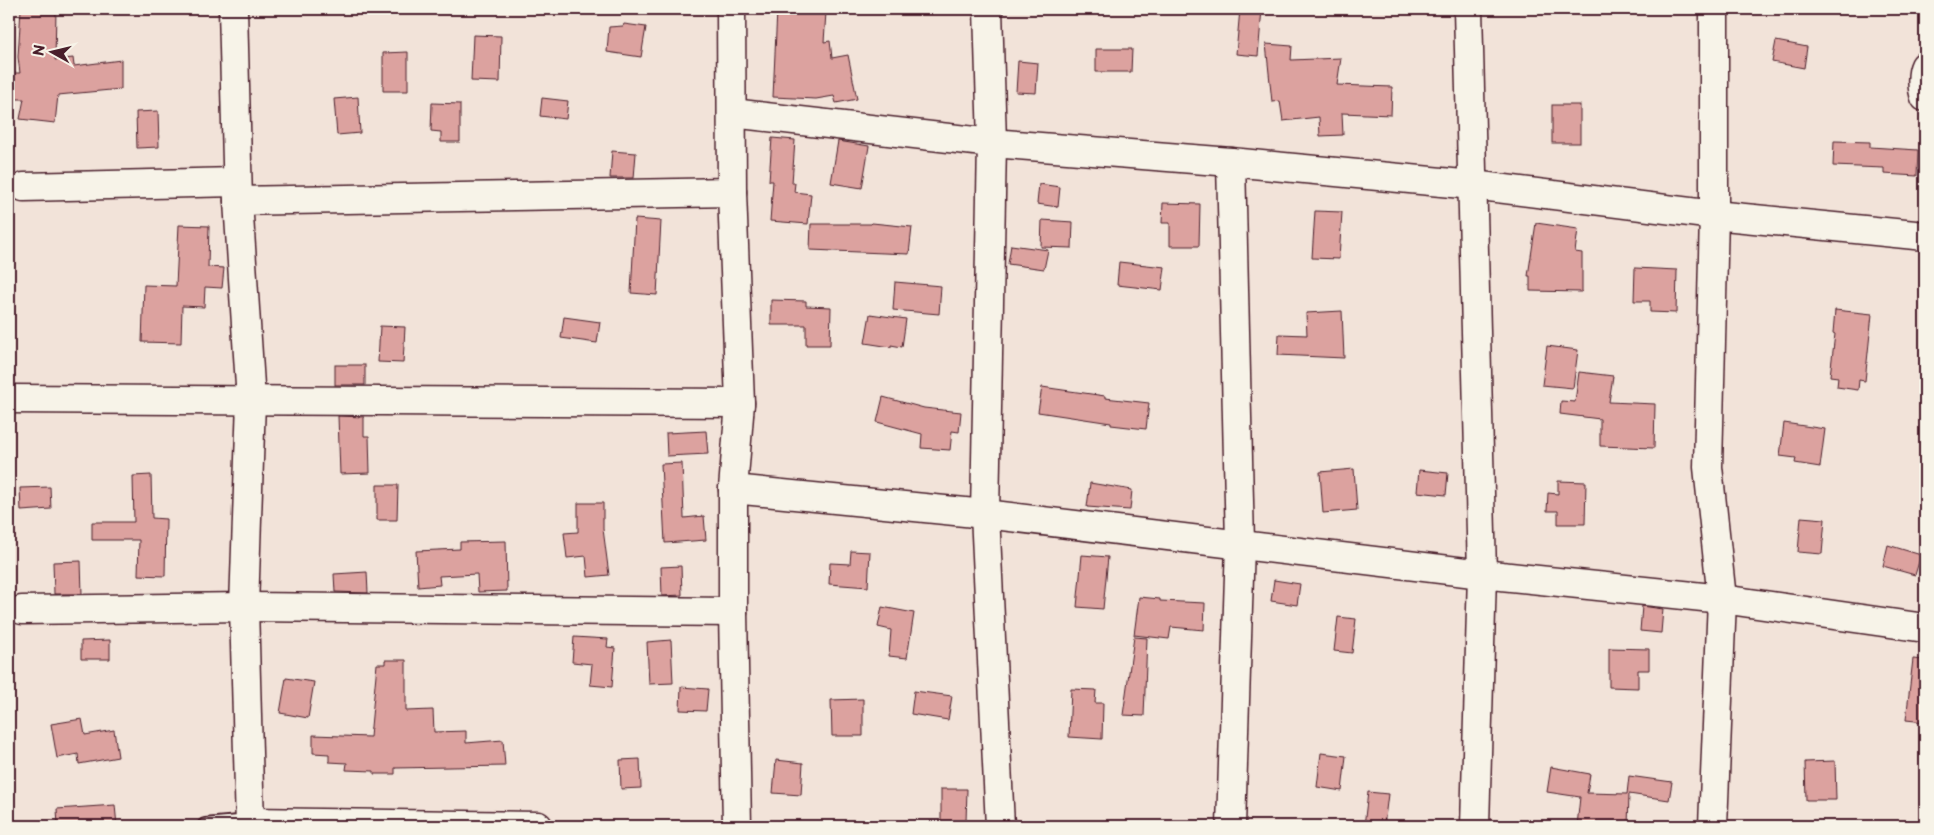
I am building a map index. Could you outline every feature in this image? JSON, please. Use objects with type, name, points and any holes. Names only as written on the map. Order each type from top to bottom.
[{"type":"street","points":[[233,9],[237,192],[250,401],[244,607],[250,824],[538,826]]},
{"type":"street","points":[[731,9],[732,192],[740,403],[733,489],[737,826]]},
{"type":"street","points":[[988,9],[992,144],[984,514],[1000,826]]},
{"type":"street","points":[[1468,9],[1482,574],[1475,826]]},
{"type":"street","points":[[1713,826],[1722,599],[1708,467],[1714,215],[1714,9]]},
{"type":"street","points":[[1925,66],[1923,70],[1923,91],[1925,97]]},
{"type":"street","points":[[732,113],[992,144],[1231,162],[1473,185],[1714,215],[1925,236]]},
{"type":"street","points":[[1231,162],[1240,544],[1231,826]]},
{"type":"street","points":[[24,187],[237,192],[732,192]]},
{"type":"street","points":[[9,399],[740,403]]},
{"type":"street","points":[[733,489],[984,514],[1482,574],[1722,599],[1925,628]]},
{"type":"street","points":[[22,610],[244,607],[733,612]]},
{"type":"lane","points":[[205,826],[250,824]]},
{"type":"building","points":[[21,9],[56,10],[55,60],[73,58],[74,66],[121,60],[121,89],[58,95],[55,123],[20,119],[24,99],[9,99],[9,73],[20,73],[18,57]]},
{"type":"building","points":[[1240,9],[1262,9],[1258,56],[1236,54]]},
{"type":"building","points":[[777,10],[826,12],[824,42],[830,41],[832,58],[848,55],[857,99],[836,103],[834,96],[816,99],[773,97]]},
{"type":"building","points":[[624,24],[646,27],[641,57],[607,52],[609,27],[623,26]]},
{"type":"building","points":[[473,35],[501,36],[500,82],[471,81]]},
{"type":"building","points":[[1776,41],[1807,47],[1804,68],[1772,62]]},
{"type":"building","points":[[1266,44],[1292,46],[1291,60],[1341,58],[1337,85],[1392,87],[1391,115],[1342,113],[1343,135],[1320,136],[1319,117],[1283,121],[1280,101],[1272,102]]},
{"type":"building","points":[[1096,49],[1132,49],[1131,72],[1096,72]]},
{"type":"building","points":[[408,52],[408,91],[383,91],[383,53]]},
{"type":"building","points":[[1018,61],[1038,63],[1036,93],[1016,92]]},
{"type":"building","points":[[358,97],[360,133],[337,135],[334,99]]},
{"type":"building","points":[[542,98],[568,101],[566,119],[540,116]]},
{"type":"building","points":[[432,103],[460,104],[460,142],[441,142],[441,132],[431,131]]},
{"type":"building","points":[[1552,105],[1580,105],[1580,143],[1552,143]]},
{"type":"building","points":[[158,111],[159,147],[137,148],[136,112]]},
{"type":"building","points":[[772,138],[795,140],[792,183],[795,183],[794,192],[811,194],[808,224],[770,221],[773,181],[769,181]]},
{"type":"building","points":[[838,141],[869,146],[862,188],[831,183]]},
{"type":"building","points":[[1834,141],[1870,142],[1870,147],[1918,150],[1917,176],[1884,174],[1884,168],[1833,166]]},
{"type":"building","points":[[612,151],[636,153],[634,178],[610,178]]},
{"type":"building","points":[[1039,184],[1060,187],[1058,207],[1037,204]]},
{"type":"building","points":[[1163,203],[1200,204],[1199,246],[1170,246],[1170,223],[1162,223]]},
{"type":"building","points":[[1315,211],[1342,212],[1339,259],[1312,258]]},
{"type":"building","points":[[635,219],[661,221],[657,295],[631,293]]},
{"type":"building","points":[[1042,220],[1073,222],[1072,248],[1041,247]]},
{"type":"building","points":[[872,223],[912,227],[909,254],[810,250],[811,224]]},
{"type":"building","points":[[1536,223],[1578,229],[1575,252],[1582,253],[1582,292],[1530,291],[1530,276],[1528,276]]},
{"type":"building","points":[[179,225],[209,226],[208,267],[224,268],[222,288],[205,287],[204,307],[182,306],[181,343],[142,342],[144,285],[176,286]]},
{"type":"building","points":[[1011,245],[1048,250],[1044,269],[1008,264]]},
{"type":"building","points":[[1119,262],[1165,267],[1162,290],[1117,285]]},
{"type":"building","points":[[1635,268],[1677,270],[1676,313],[1650,312],[1650,301],[1634,301]]},
{"type":"building","points":[[895,282],[941,286],[939,314],[893,310]]},
{"type":"building","points":[[771,300],[806,301],[806,306],[831,307],[830,345],[806,345],[806,325],[771,325]]},
{"type":"building","points":[[1835,310],[1872,314],[1865,381],[1859,380],[1858,390],[1837,387],[1838,377],[1830,376],[1835,334],[1833,333]]},
{"type":"building","points":[[1342,311],[1344,358],[1278,355],[1279,334],[1307,335],[1306,313]]},
{"type":"building","points":[[870,314],[906,319],[902,347],[865,343]]},
{"type":"building","points":[[564,317],[600,322],[597,343],[561,338]]},
{"type":"building","points":[[380,326],[405,327],[403,363],[378,362]]},
{"type":"building","points":[[1547,346],[1578,350],[1573,388],[1542,385]]},
{"type":"building","points":[[335,365],[365,365],[365,385],[335,385]]},
{"type":"building","points":[[1579,372],[1613,376],[1609,402],[1655,404],[1654,448],[1600,446],[1600,419],[1560,414],[1561,401],[1575,402]]},
{"type":"building","points":[[1042,387],[1105,396],[1105,398],[1149,403],[1146,429],[1038,412]]},
{"type":"building","points":[[883,397],[924,408],[961,412],[959,432],[952,431],[950,450],[921,448],[922,434],[877,422]]},
{"type":"building","points":[[338,416],[364,417],[364,436],[369,436],[370,473],[340,474]]},
{"type":"building","points":[[1784,423],[1825,429],[1820,467],[1795,463],[1796,458],[1780,456]]},
{"type":"building","points":[[706,431],[708,454],[667,456],[666,433]]},
{"type":"building","points":[[682,463],[684,518],[704,516],[706,540],[665,543],[661,464]]},
{"type":"building","points":[[1354,469],[1357,510],[1323,513],[1320,472]]},
{"type":"building","points":[[1419,470],[1448,473],[1446,495],[1417,492]]},
{"type":"building","points":[[151,475],[152,518],[166,519],[165,576],[138,575],[139,540],[92,540],[92,522],[134,522],[133,476]]},
{"type":"building","points":[[1558,481],[1586,482],[1585,524],[1558,524],[1558,511],[1547,511],[1548,493],[1558,494]]},
{"type":"building","points":[[1090,483],[1132,490],[1130,510],[1087,507]]},
{"type":"building","points":[[377,485],[398,485],[397,520],[377,520]]},
{"type":"building","points":[[50,487],[51,509],[21,511],[20,488]]},
{"type":"building","points":[[578,503],[603,503],[603,529],[609,575],[588,577],[586,556],[567,558],[564,533],[578,532]]},
{"type":"building","points":[[1801,517],[1825,519],[1822,554],[1798,552]]},
{"type":"building","points":[[506,541],[507,591],[478,592],[477,574],[439,576],[440,585],[418,587],[416,551],[460,549],[460,542]]},
{"type":"building","points":[[1888,545],[1921,555],[1915,575],[1883,566]]},
{"type":"building","points":[[851,551],[870,552],[868,587],[829,584],[830,563],[850,564]]},
{"type":"building","points":[[1082,555],[1108,557],[1103,609],[1077,607]]},
{"type":"building","points":[[81,561],[82,594],[54,594],[53,562]]},
{"type":"building","points":[[681,566],[682,595],[662,596],[661,567]]},
{"type":"building","points":[[367,572],[368,593],[335,592],[334,574]]},
{"type":"building","points":[[1274,580],[1300,584],[1297,605],[1271,601]]},
{"type":"building","points":[[1139,597],[1160,599],[1160,601],[1205,603],[1204,630],[1171,627],[1169,639],[1134,635]]},
{"type":"building","points":[[1642,606],[1663,609],[1661,633],[1640,631]]},
{"type":"building","points":[[882,607],[914,613],[907,658],[889,656],[891,630],[878,627]]},
{"type":"building","points":[[1338,617],[1356,619],[1352,653],[1334,651]]},
{"type":"building","points":[[574,637],[608,639],[607,647],[615,648],[612,687],[590,685],[592,664],[572,662]]},
{"type":"building","points":[[1134,637],[1147,638],[1144,716],[1123,715]]},
{"type":"building","points":[[110,640],[110,659],[81,659],[81,641]]},
{"type":"building","points":[[671,640],[673,683],[649,684],[647,642]]},
{"type":"building","points":[[1609,648],[1649,649],[1649,670],[1638,670],[1638,688],[1609,687]]},
{"type":"building","points":[[1913,659],[1925,660],[1925,722],[1906,720]]},
{"type":"building","points":[[385,660],[406,660],[406,711],[433,710],[434,732],[466,731],[466,743],[503,740],[505,766],[395,768],[395,774],[374,774],[374,771],[346,770],[347,763],[329,762],[329,754],[313,753],[313,735],[370,737],[377,664],[385,664]]},
{"type":"building","points":[[286,678],[314,682],[308,718],[280,713]]},
{"type":"building","points":[[681,687],[708,689],[706,711],[680,710]]},
{"type":"building","points":[[1071,689],[1096,690],[1095,703],[1103,703],[1102,739],[1069,737]]},
{"type":"building","points":[[914,691],[952,696],[948,720],[911,714]]},
{"type":"building","points":[[863,699],[863,736],[832,736],[831,700]]},
{"type":"building","points":[[82,719],[85,735],[114,730],[118,757],[79,764],[78,754],[57,758],[51,724]]},
{"type":"building","points":[[1321,753],[1346,756],[1342,791],[1317,787]]},
{"type":"building","points":[[640,759],[641,788],[621,789],[620,760]]},
{"type":"building","points":[[776,760],[803,763],[801,795],[773,793]]},
{"type":"building","points":[[1835,761],[1836,800],[1806,800],[1805,762]]},
{"type":"building","points":[[1551,767],[1590,774],[1587,793],[1627,794],[1629,776],[1672,782],[1669,800],[1629,794],[1628,826],[1577,826],[1580,797],[1547,792]]},
{"type":"building","points":[[941,789],[967,789],[966,822],[941,822]]},
{"type":"building","points":[[1368,792],[1388,794],[1384,826],[1364,826]]},
{"type":"building","points":[[115,805],[117,826],[58,826],[57,809]]}]
